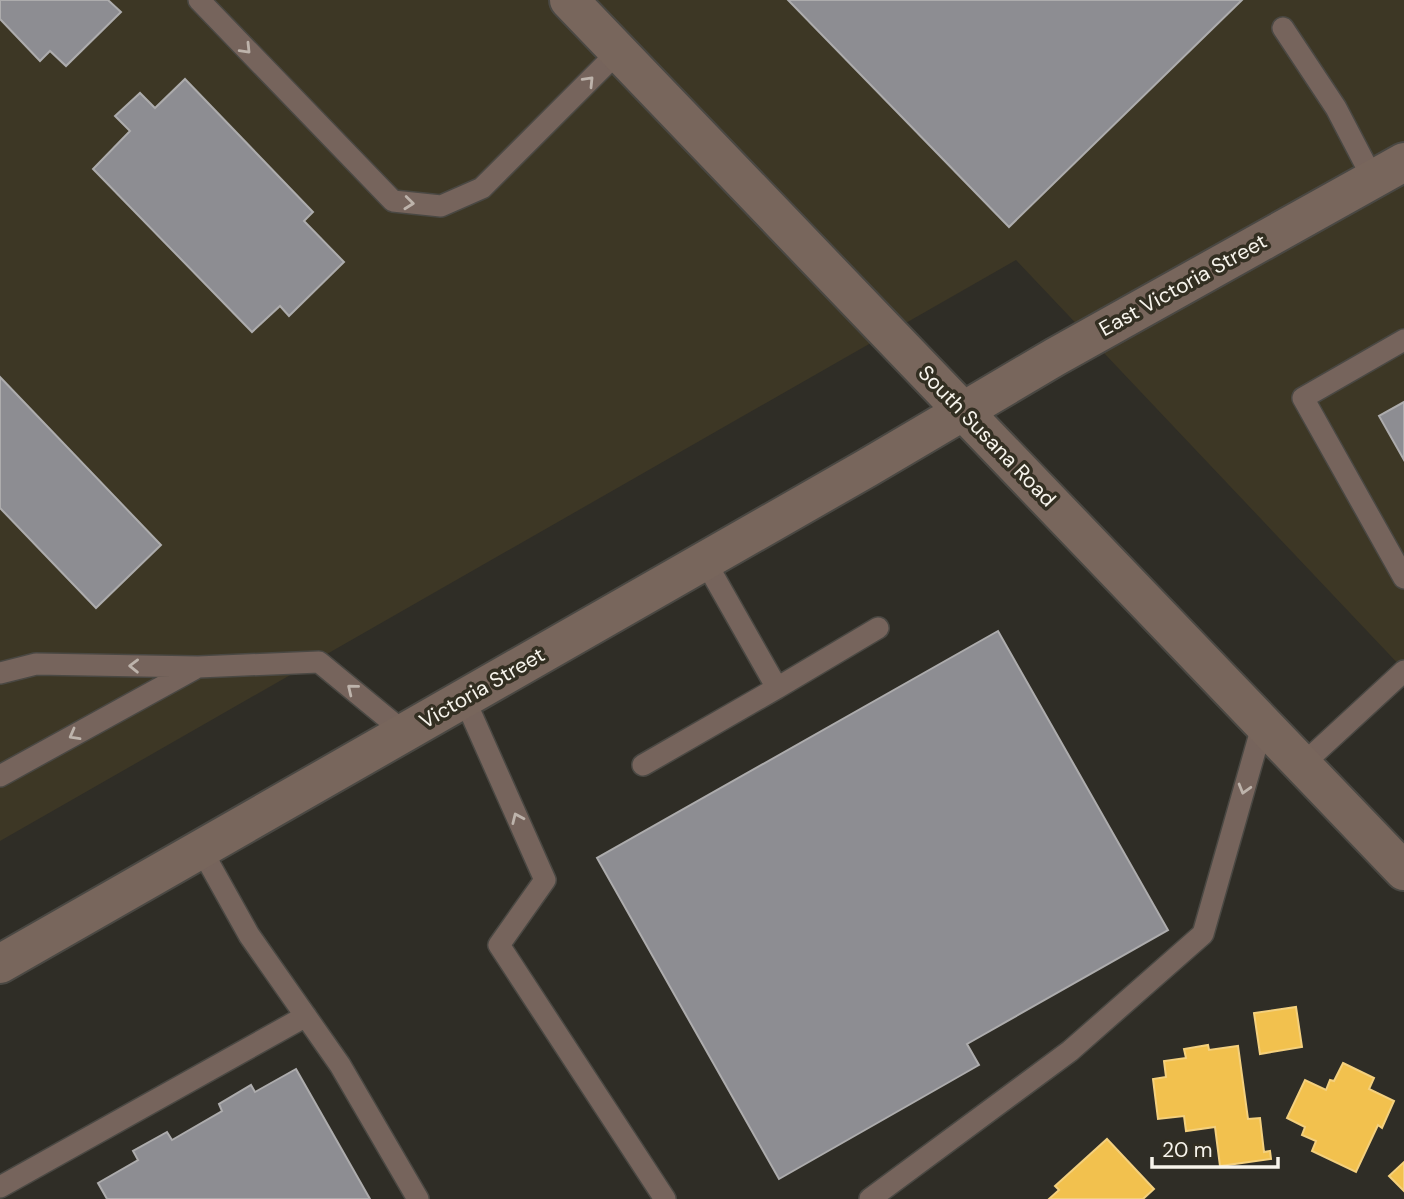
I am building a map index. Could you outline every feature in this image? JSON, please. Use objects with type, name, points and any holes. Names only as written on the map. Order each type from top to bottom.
[{"type":"street","name":"South Susana Road","points":[[569,0],[1404,871]]},
{"type":"street","name":"East Victoria Street","points":[[963,410],[1389,170]]},
{"type":"street","name":"Victoria Street","points":[[0,964],[705,561],[963,410]]},
{"type":"lane","points":[[199,0],[393,201],[441,206],[482,188],[619,51]]},
{"type":"lane","points":[[1283,28],[1336,108],[1389,170]]},
{"type":"lane","points":[[1404,340],[1303,398],[1404,578]]},
{"type":"lane","points":[[705,561],[777,688]]},
{"type":"lane","points":[[643,765],[878,628]]},
{"type":"lane","points":[[0,673],[36,664],[198,667],[319,662],[404,732]]},
{"type":"lane","points":[[0,776],[198,667]]},
{"type":"lane","points":[[1302,765],[1404,671]]},
{"type":"lane","points":[[464,698],[545,880],[499,945],[665,1199]]},
{"type":"lane","points":[[870,1199],[1070,1051],[1203,934],[1263,723]]},
{"type":"lane","points":[[201,849],[249,935],[340,1065],[418,1199]]},
{"type":"lane","points":[[0,1186],[306,1016]]},
{"type":"shaded area","points":[[0,0],[1404,0],[1404,670],[1016,260],[0,841]]},
{"type":"building: Homes","points":[[1296,1007],[1302,1047],[1260,1054],[1254,1013]]},
{"type":"building: Homes","points":[[1208,1045],[1209,1050],[1238,1046],[1248,1119],[1260,1118],[1264,1152],[1270,1151],[1271,1159],[1220,1166],[1215,1127],[1186,1131],[1184,1116],[1158,1119],[1153,1079],[1166,1077],[1164,1061],[1186,1058],[1184,1049]]},
{"type":"building: Homes","points":[[1343,1063],[1374,1078],[1369,1089],[1394,1101],[1382,1128],[1378,1125],[1356,1172],[1312,1151],[1316,1141],[1302,1135],[1305,1127],[1287,1118],[1305,1080],[1326,1090]]},
{"type":"building: Homes","points":[[1107,1139],[1154,1189],[1143,1199],[1049,1199],[1059,1190],[1055,1186]]},
{"type":"building: Homes","points":[[1404,1162],[1404,1191],[1389,1176]]},
{"type":"building: Industry","points":[[0,0],[108,0],[121,12],[66,66],[50,51],[40,61],[0,19]]},
{"type":"building: Industry","points":[[788,0],[1242,0],[1009,227]]},
{"type":"building: Industry","points":[[185,79],[313,212],[304,221],[344,262],[289,316],[280,306],[252,332],[93,169],[130,131],[115,116],[140,93],[155,108]]},
{"type":"building: Industry","points":[[0,377],[161,545],[96,608],[0,508]]},
{"type":"building: Industry","points":[[1404,402],[1404,460],[1379,416]]},
{"type":"building: Industry","points":[[998,631],[1168,930],[967,1044],[979,1065],[779,1179],[597,858]]},
{"type":"building: Industry","points":[[296,1069],[370,1199],[107,1199],[98,1183],[138,1160],[133,1151],[167,1132],[172,1140],[222,1111],[219,1104],[251,1085],[255,1092]]}]
